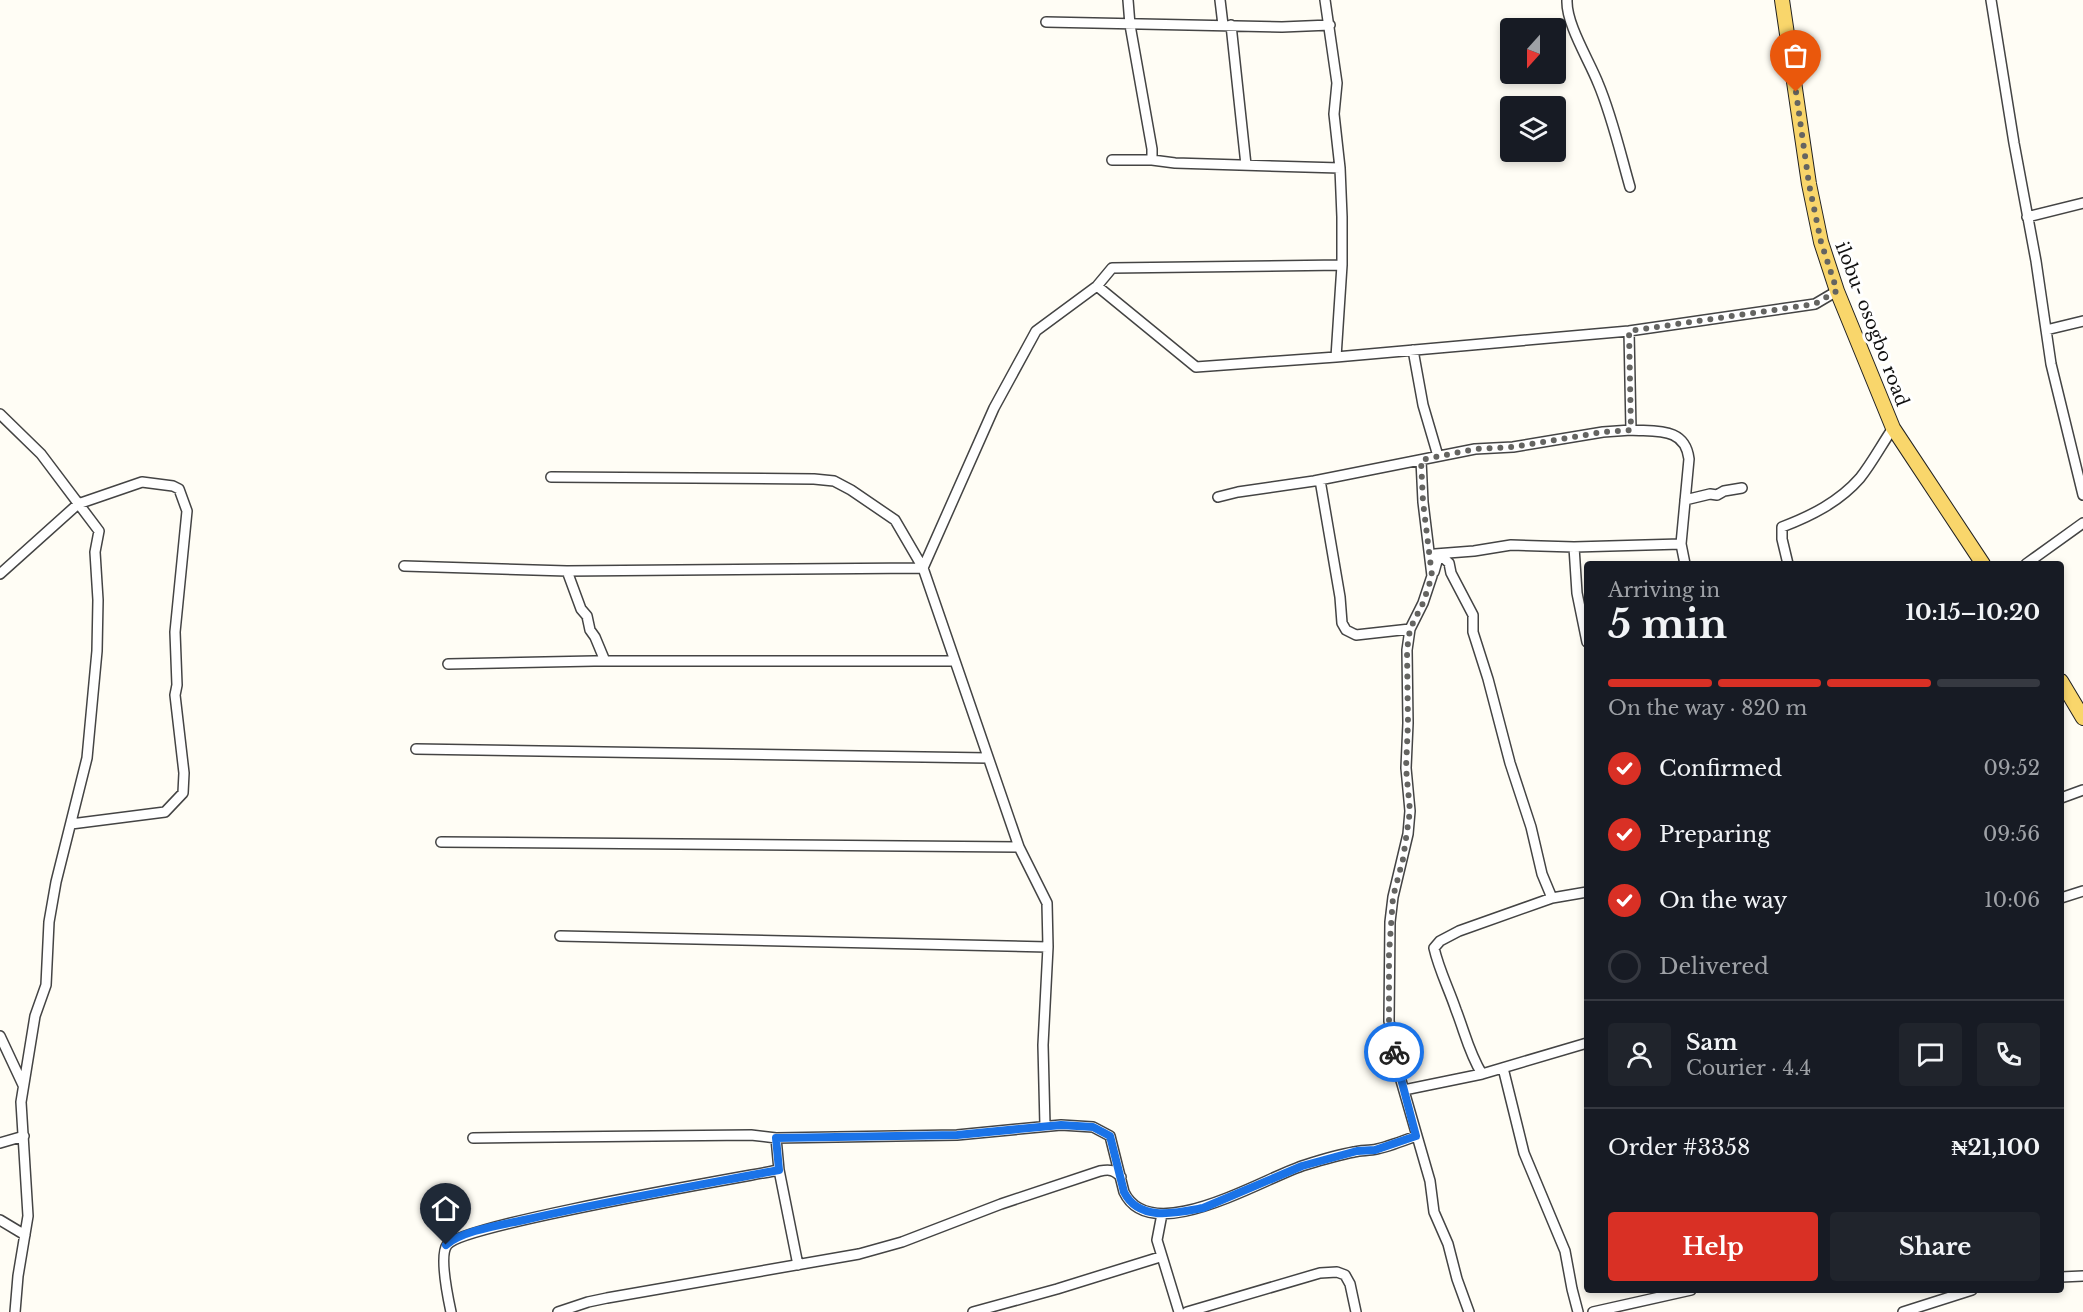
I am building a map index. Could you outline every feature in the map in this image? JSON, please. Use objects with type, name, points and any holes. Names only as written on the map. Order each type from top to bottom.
[{"type":"main road","name":"ilobu- osogbo road","points":[[1782,0],[1809,184],[1821,242],[1837,291],[1893,428],[1981,561]]},
{"type":"main road","points":[[2064,686],[2083,718]]},
{"type":"street","points":[[1128,0],[1152,160]]},
{"type":"street","points":[[1220,0],[1227,25],[1246,165]]},
{"type":"street","points":[[1325,0],[1337,83],[1334,114],[1340,168],[1342,265],[1336,357]]},
{"type":"street","points":[[1567,0],[1567,8],[1580,46],[1598,83],[1609,115],[1630,187]]},
{"type":"street","points":[[1991,0],[2052,364],[2083,495]]},
{"type":"street","points":[[1046,22],[1130,25],[1330,26]]},
{"type":"street","points":[[1112,160],[1340,168]]},
{"type":"street","points":[[2027,217],[2083,203]]},
{"type":"street","points":[[923,568],[994,408],[1036,331],[1096,286],[1112,268],[1342,265]]},
{"type":"street","points":[[1096,286],[1196,367],[1629,331],[1815,304],[1837,291]]},
{"type":"street","points":[[2046,330],[2083,321]]},
{"type":"street","points":[[1629,331],[1631,430]]},
{"type":"street","points":[[1413,350],[1423,405],[1438,456]]},
{"type":"street","points":[[0,414],[41,454],[99,531],[95,552],[98,600],[97,651],[87,758],[56,882],[49,922],[46,985],[35,1016],[21,1102],[28,1216],[18,1276],[15,1312]]},
{"type":"street","points":[[1787,561],[1782,539],[1782,527],[1806,518],[1835,501],[1860,477],[1893,428]]},
{"type":"street","points":[[1218,497],[1320,480],[1475,449],[1513,447],[1603,432],[1631,430],[1673,434],[1685,442],[1689,459],[1681,544],[1684,561]]},
{"type":"street","points":[[1421,460],[1423,502],[1434,553],[1432,576],[1423,603],[1410,629],[1407,650],[1406,768],[1410,811],[1403,859],[1393,897],[1389,954],[1389,1021],[1404,1090],[1430,1181],[1434,1212],[1448,1244],[1457,1280],[1469,1312]]},
{"type":"street","points":[[551,477],[834,481],[895,520],[923,568],[1019,847],[1047,903],[1048,946],[1043,1045],[1045,1126]]},
{"type":"street","points":[[1320,480],[1340,597],[1342,623],[1346,630],[1356,635],[1410,629]]},
{"type":"street","points":[[0,574],[78,504],[142,482],[173,486],[179,489],[187,510],[175,632],[177,685],[175,695],[184,773],[183,793],[165,812],[71,825]]},
{"type":"street","points":[[1685,500],[1742,488]]},
{"type":"street","points":[[2030,561],[2083,523]]},
{"type":"street","points":[[1434,553],[1474,551],[1511,545],[1574,547],[1681,544]]},
{"type":"street","points":[[1574,547],[1576,593],[1584,629]]},
{"type":"street","points":[[1434,553],[1449,563],[1450,573],[1473,615],[1473,632],[1499,717],[1510,763],[1531,827],[1542,874],[1552,898]]},
{"type":"street","points":[[404,566],[567,571],[923,568]]},
{"type":"street","points":[[567,571],[581,609],[587,616],[590,630],[605,661]]},
{"type":"street","points":[[448,664],[605,661],[954,661]]},
{"type":"street","points":[[416,749],[988,758]]},
{"type":"street","points":[[2064,797],[2083,790]]},
{"type":"street","points":[[441,842],[1019,847]]},
{"type":"street","points":[[2064,897],[2083,891]]},
{"type":"street","points":[[1482,1074],[1471,1056],[1434,948],[1440,941],[1459,931],[1552,898],[1584,893]]},
{"type":"street","points":[[560,936],[1048,946]]},
{"type":"street","points":[[0,1036],[23,1085]]},
{"type":"street","points":[[1404,1090],[1482,1074],[1584,1044]]},
{"type":"street","points":[[1503,1068],[1524,1154],[1565,1251],[1578,1312]]},
{"type":"street","points":[[473,1138],[751,1135],[776,1138],[957,1135],[1045,1126],[1093,1127],[1110,1136],[1128,1201],[1146,1211],[1173,1214],[1203,1208],[1302,1166],[1357,1151],[1375,1150],[1416,1136]]},
{"type":"street","points":[[0,1143],[24,1136]]},
{"type":"street","points":[[776,1138],[779,1170],[798,1264]]},
{"type":"street","points":[[451,1312],[444,1255],[446,1245],[453,1240],[484,1229],[566,1211],[779,1170]]},
{"type":"street","points":[[558,1312],[607,1298],[859,1254],[902,1242],[1001,1204],[1100,1171],[1115,1171],[1121,1177]]},
{"type":"street","points":[[1162,1214],[1156,1240],[1179,1312]]},
{"type":"street","points":[[0,1220],[25,1235]]},
{"type":"street","points":[[973,1312],[1160,1257]]},
{"type":"street","points":[[1187,1312],[1320,1273],[1337,1272],[1345,1275],[1350,1284],[1356,1312]]},
{"type":"street","points":[[2064,1277],[2083,1276]]},
{"type":"street","points":[[1593,1312],[1673,1293]]},
{"type":"street","points":[[1903,1312],[1963,1293]]},
{"type":"way so far","points":[[1394,1052],[1388,1002],[1390,922],[1393,897],[1408,834],[1410,811],[1406,768],[1407,650],[1410,629],[1423,603],[1432,576],[1423,502],[1421,460],[1475,449],[1513,447],[1603,432],[1631,430],[1629,331],[1815,304],[1837,291],[1821,242],[1809,184],[1796,92]]},
{"type":"route","points":[[446,1245],[453,1240],[484,1229],[779,1170],[776,1138],[957,1135],[1061,1125],[1093,1127],[1110,1136],[1128,1201],[1146,1211],[1167,1214],[1203,1208],[1302,1166],[1357,1151],[1375,1150],[1416,1136],[1394,1052]]}]
